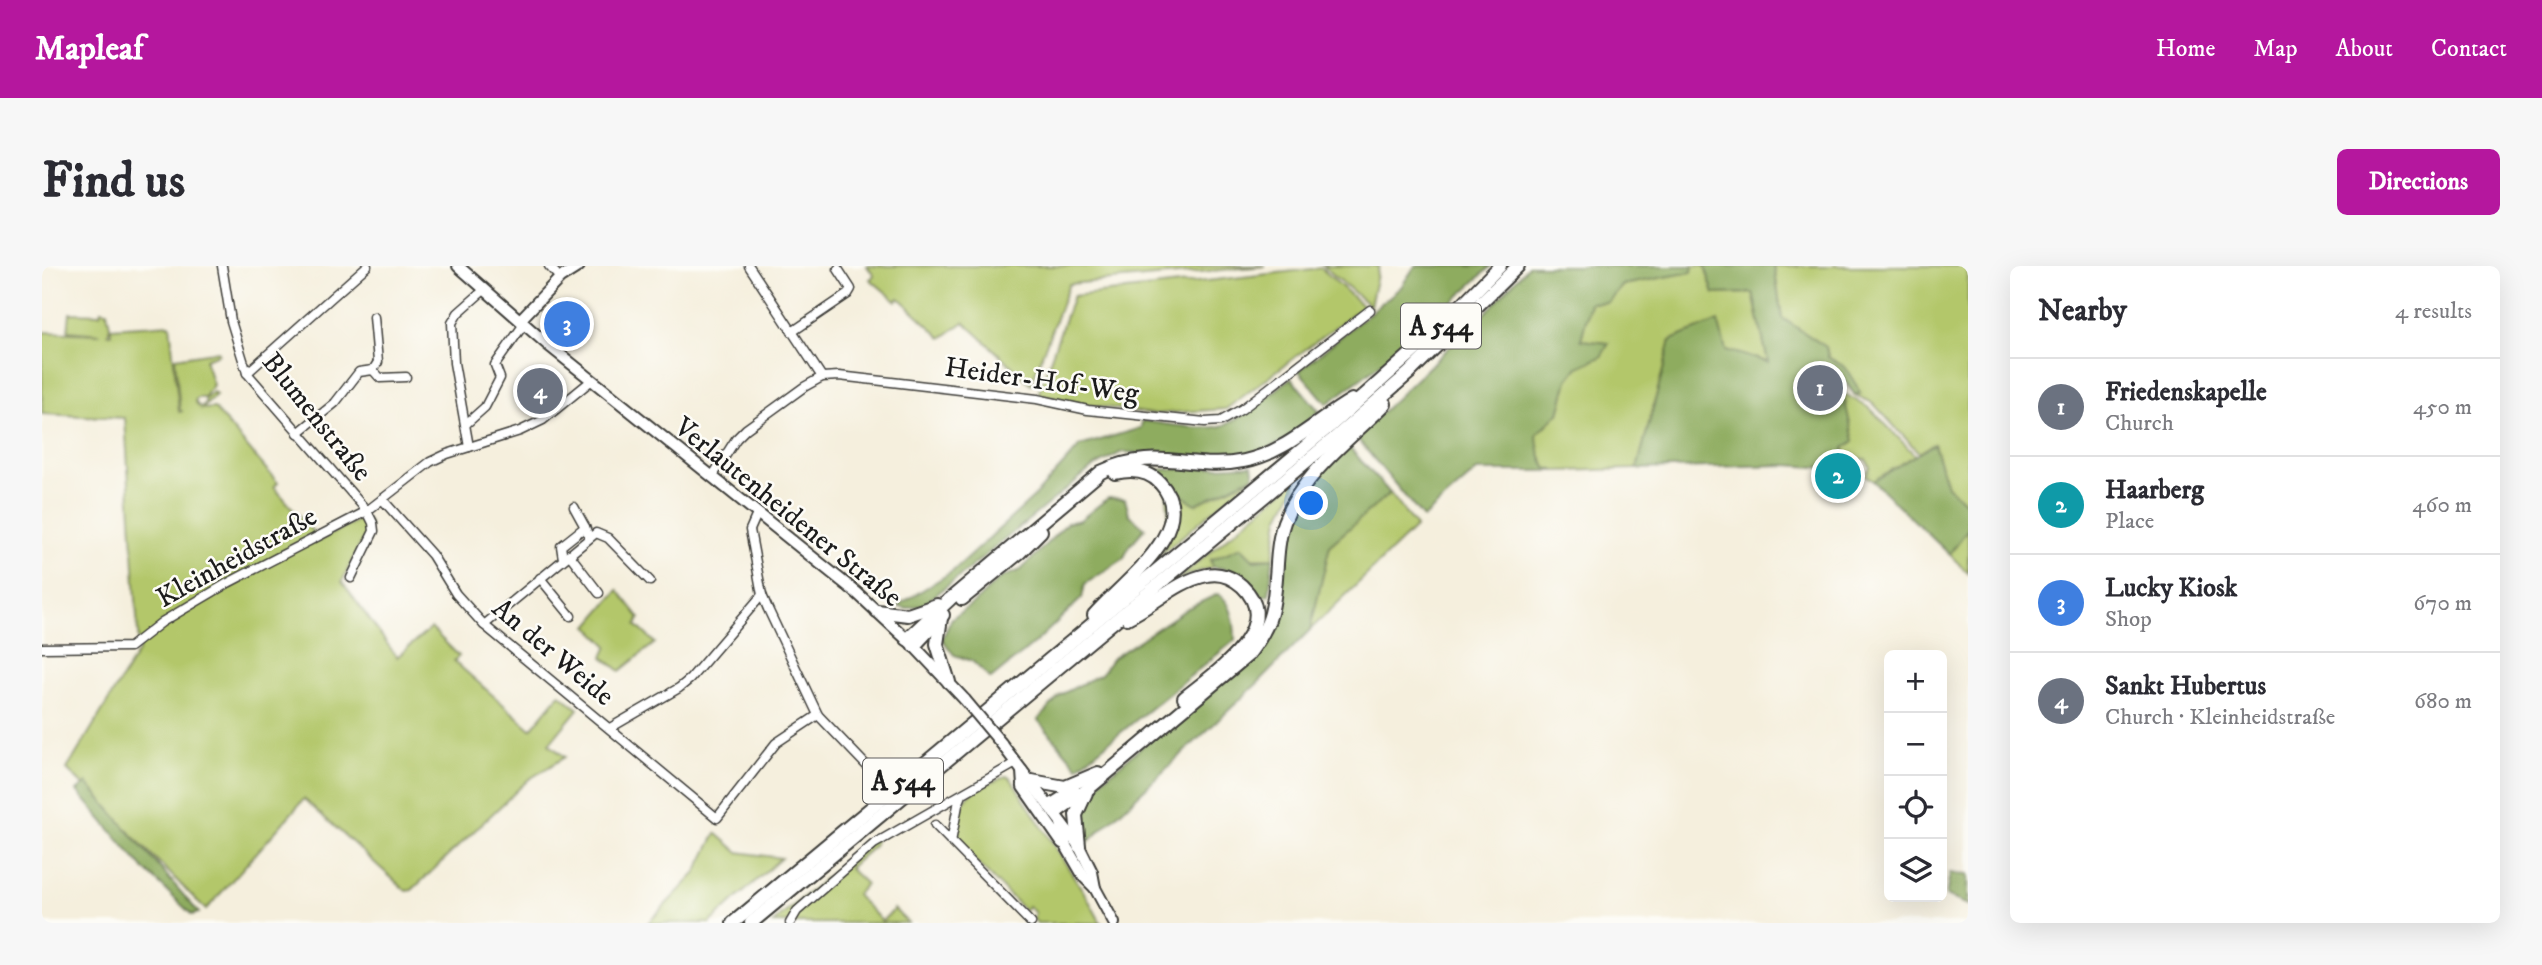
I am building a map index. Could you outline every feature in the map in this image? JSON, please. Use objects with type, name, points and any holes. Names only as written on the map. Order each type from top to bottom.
[{"type":"highway","name":"A 544","points":[[733,923],[1379,383],[1440,327],[1500,266]]},
{"type":"highway","name":"A 544","points":[[751,923],[1409,373],[1518,266]]},
{"type":"highway","points":[[1055,814],[1248,655],[1264,632],[1272,611],[1279,540],[1290,508],[1322,466],[1388,401],[1409,373]]},
{"type":"highway","points":[[911,642],[950,599],[1101,472],[1118,465],[1153,458],[1220,463],[1250,460],[1284,445],[1332,411],[1379,383]]},
{"type":"highway","points":[[911,642],[1020,552],[1089,487],[1116,472],[1135,470],[1149,474],[1162,485],[1169,500],[1171,516],[1166,536],[1154,553],[1107,600],[1074,640]]},
{"type":"highway","points":[[1055,814],[1098,772],[1240,650],[1252,632],[1255,617],[1252,599],[1244,588],[1231,578],[1213,574],[1184,583],[1140,611],[1107,627]]},
{"type":"highway","points":[[877,611],[908,615],[950,599]]},
{"type":"highway","points":[[941,617],[937,644],[949,682]]},
{"type":"highway","points":[[1032,781],[1065,787],[1098,772]]},
{"type":"highway","points":[[1073,846],[1076,815],[1088,789]]},
{"type":"main road","name":"Verlautenheidener Straße","points":[[458,266],[522,322],[877,611],[911,642],[965,700],[1070,831],[1073,846],[1092,872],[1095,888],[1114,923]]},
{"type":"main road","points":[[522,322],[560,278],[579,266]]},
{"type":"main road","points":[[1019,767],[1023,787],[1056,837],[1073,846]]},
{"type":"street","name":"Blumenstraße","points":[[222,266],[230,321],[247,373],[367,511]]},
{"type":"street","points":[[247,373],[367,266]]},
{"type":"street","points":[[549,266],[560,278]]},
{"type":"street","points":[[712,477],[736,439],[746,429],[822,377],[749,266]]},
{"type":"street","points":[[792,332],[848,294],[851,289],[849,283],[838,269]]},
{"type":"street","points":[[469,446],[454,363],[452,323],[458,313],[484,290]]},
{"type":"street","name":"Heider-Hof-Weg","points":[[822,377],[860,378],[1037,399],[1088,410],[1205,422],[1221,421],[1242,409],[1370,310]]},
{"type":"street","points":[[298,433],[335,403],[359,372],[373,370],[378,362],[374,317]]},
{"type":"street","points":[[466,424],[485,407],[500,378],[495,365],[522,322]]},
{"type":"street","points":[[373,370],[380,378],[406,377]]},
{"type":"street","name":"Kleinheidstraße","points":[[42,648],[130,647],[162,622],[228,583],[367,511],[430,462],[469,446],[520,431],[543,420],[592,380]]},
{"type":"street","name":"An der Weide","points":[[382,499],[432,555],[456,594],[484,625],[717,818],[776,743],[818,715]]},
{"type":"street","points":[[575,508],[589,537]]},
{"type":"street","points":[[351,578],[374,531],[367,511]]},
{"type":"street","points":[[757,514],[750,530],[762,595],[818,715],[867,766]]},
{"type":"street","points":[[585,527],[561,546],[566,557],[599,593]]},
{"type":"street","points":[[484,625],[596,533],[608,538],[650,581]]},
{"type":"street","points":[[540,578],[571,616]]},
{"type":"street","points":[[610,728],[690,679],[762,595]]},
{"type":"street","points":[[790,923],[796,911],[874,844],[961,795],[1019,767]]},
{"type":"street","points":[[951,842],[961,795]]},
{"type":"street","points":[[935,825],[1031,923]]},
{"type":"green space","points":[[867,266],[1265,266],[1069,284],[1031,384],[964,322],[942,338],[899,298],[896,301],[870,279],[874,276]]},
{"type":"green space","points":[[1323,266],[1379,266],[1370,306]]},
{"type":"green space","points":[[1415,266],[1491,266],[1416,337],[1327,404],[1299,371],[1401,287]]},
{"type":"green space","points":[[1528,266],[1693,266],[1692,272],[1623,285],[1608,302],[1590,303],[1581,340],[1609,343],[1601,357],[1578,367],[1568,380],[1559,413],[1537,434],[1538,448],[1546,468],[1556,471],[1477,471],[1423,518],[1356,437],[1493,305]]},
{"type":"green space","points":[[1693,266],[1705,266],[1714,294],[1753,293],[1768,362],[1725,350],[1671,340],[1637,469],[1556,471],[1546,468],[1537,447],[1537,434],[1559,413],[1568,380],[1578,367],[1601,356],[1609,343],[1581,340],[1590,303],[1608,302],[1623,285],[1691,272]]},
{"type":"green space","points":[[1705,266],[1774,266],[1782,318],[1826,347],[1828,357],[1845,367],[1861,393],[1855,395],[1837,371],[1802,375],[1814,401],[1843,393],[1854,441],[1844,448],[1845,469],[1786,465],[1637,469],[1671,340],[1718,321],[1726,350],[1768,362],[1753,293],[1714,294]]},
{"type":"green space","points":[[1774,266],[1968,266],[1968,505],[1947,486],[1934,444],[1919,453],[1873,403],[1855,395],[1860,393],[1845,368],[1828,357],[1826,347],[1782,318]]},
{"type":"green space","points":[[1321,268],[1363,306],[1226,409],[1153,414],[1038,394],[1073,296]]},
{"type":"green space","points":[[101,310],[107,311],[110,326],[108,334],[111,334],[111,328],[170,324],[179,412],[183,411],[180,411],[175,358],[218,351],[219,354],[205,359],[213,385],[204,398],[197,398],[195,401],[199,407],[205,405],[205,399],[213,392],[216,395],[202,409],[214,408],[278,483],[274,487],[320,540],[364,517],[370,524],[342,582],[397,657],[431,628],[459,656],[454,661],[531,729],[560,694],[578,709],[549,744],[565,757],[528,780],[412,890],[406,891],[304,799],[206,910],[67,769],[139,650],[125,418],[42,414],[42,332],[101,334],[68,331],[70,313],[100,314]]},
{"type":"green space","points":[[1291,378],[1319,411],[1290,438],[1257,454],[1224,458],[1122,452],[1093,467],[924,604],[906,609],[897,606],[953,571],[1033,498],[1080,446],[1141,428],[1142,421],[1195,427],[1224,425],[1251,410]]},
{"type":"green space","points":[[1843,393],[1871,409],[1915,455],[1873,481],[1865,475],[1870,467],[1866,459],[1856,460],[1855,471],[1845,469]]},
{"type":"green space","points":[[1934,444],[1947,486],[1968,505],[1968,529],[1949,554],[1873,481]]},
{"type":"green space","points":[[1348,446],[1390,493],[1330,545],[1310,630],[1261,680],[1088,842],[1080,831],[1081,807],[1104,778],[1252,655],[1274,625],[1286,534],[1297,502],[1320,472]]},
{"type":"green space","points":[[1252,465],[1254,476],[1196,504],[1176,492],[1154,470]]},
{"type":"green space","points":[[1254,476],[1159,556],[1170,536],[1166,482],[1196,504]]},
{"type":"green space","points":[[1296,480],[1279,518],[1273,558],[1211,559],[1213,567],[1190,574],[1172,584]]},
{"type":"green space","points":[[1390,493],[1416,527],[1310,630],[1330,545]]},
{"type":"green space","points":[[1108,498],[1125,499],[1129,514],[1145,528],[1131,544],[1123,559],[1085,584],[1082,598],[1036,642],[991,679],[972,661],[954,655],[942,639],[952,618],[974,603],[1000,578],[1021,570],[1067,523],[1080,520]]},
{"type":"green space","points":[[1968,529],[1968,573],[1949,554]]},
{"type":"green space","points":[[1241,547],[1254,560],[1273,558],[1269,595],[1258,596],[1249,582],[1235,571],[1213,567],[1210,560]]},
{"type":"green space","points":[[618,590],[640,618],[636,625],[655,643],[620,671],[603,657],[608,646],[588,626]]},
{"type":"green space","points":[[1218,594],[1230,608],[1235,640],[1078,767],[1038,720],[1060,695],[1101,674],[1113,658],[1188,608]]},
{"type":"green space","points":[[1006,776],[1010,777],[1101,923],[1037,923],[1033,918],[1035,913],[1028,906],[1025,911],[963,849],[958,826],[960,812],[967,797],[980,787]]},
{"type":"green space","points":[[87,783],[199,913],[192,915],[143,868],[77,791]]},
{"type":"green space","points":[[716,833],[738,852],[781,858],[710,923],[648,923],[696,873]]},
{"type":"green space","points":[[875,836],[875,845],[849,868],[866,884],[856,895],[882,921],[894,909],[908,923],[773,923]]},
{"type":"green space","points":[[1950,873],[1968,875],[1968,905],[1947,896]]},
{"type":"place","name":"Lucky Kiosk","points":[[567,324]]},
{"type":"place","name":"Friedenskapelle","points":[[1820,388]]},
{"type":"place","name":"Sankt Hubertus","points":[[540,391]]},
{"type":"place","name":"Haarberg","points":[[1838,476]]}]
